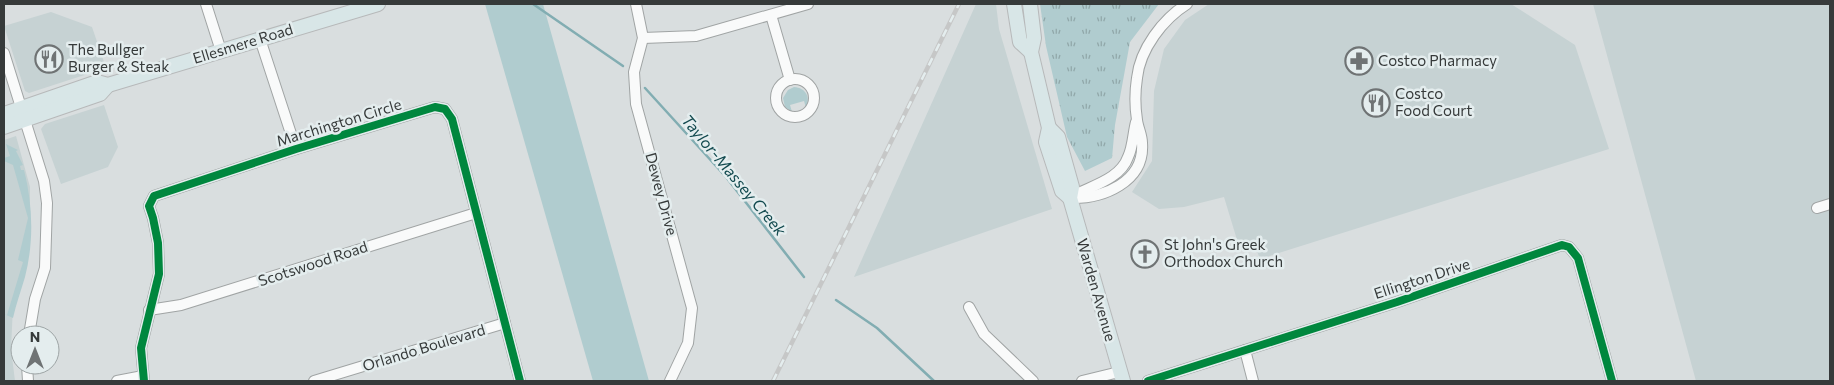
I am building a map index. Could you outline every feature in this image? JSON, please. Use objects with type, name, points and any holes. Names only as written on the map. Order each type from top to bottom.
[{"type":"main road","name":"Ellesmere Road","points":[[4,114],[21,114],[100,94],[108,85],[378,4]]},
{"type":"main road","name":"Warden Avenue","points":[[1014,4],[1020,42],[1031,52]]},
{"type":"main road","name":"Warden Avenue","points":[[1030,4],[1034,38],[1031,52],[1049,128],[1046,142],[1062,192],[1070,198],[1121,377]]},
{"type":"main road","name":"Ellesmere Road","points":[[4,127],[21,114]]},
{"type":"street","points":[[206,4],[221,51]]},
{"type":"street","name":"Dewey Drive","points":[[636,4],[643,38],[634,72],[636,104],[692,308],[688,343],[670,381]]},
{"type":"street","points":[[643,38],[696,36],[808,4]]},
{"type":"street","points":[[1070,198],[1086,198],[1108,192],[1132,176],[1140,157],[1142,143],[1137,119],[1137,77],[1140,66],[1150,42],[1159,30],[1176,10],[1187,4]]},
{"type":"street","points":[[771,15],[790,80]]},
{"type":"street","points":[[260,39],[296,149]]},
{"type":"street","points":[[4,54],[21,114],[44,181],[47,203],[45,268],[35,299],[31,325]]},
{"type":"street","name":"Marchington Circle","points":[[143,379],[141,348],[159,274],[158,243],[153,218],[148,206],[154,196],[296,149],[435,107],[445,109],[455,127],[520,381]]},
{"type":"street","points":[[1817,208],[1830,204]]},
{"type":"street","name":"Scotswood Road","points":[[149,310],[181,306],[476,213]]},
{"type":"street","name":"Ellington Drive","points":[[1148,381],[1397,302],[1562,245],[1569,247],[1578,258],[1612,381]]},
{"type":"street","points":[[969,307],[984,334],[1034,381]]},
{"type":"street","name":"Orlando Boulevard","points":[[314,381],[505,323]]},
{"type":"street","points":[[1245,350],[1253,381]]},
{"type":"street","points":[[1082,381],[1121,377]]},
{"type":"street","points":[[117,381],[143,379]]},
{"type":"shaded area","points":[[976,4],[996,4],[999,29],[1052,209],[854,277]]},
{"type":"shaded area","points":[[1209,4],[1511,4],[1575,45],[1609,149],[1260,259],[1255,246],[1238,243],[1224,197],[1184,207],[1159,209],[1132,192],[1152,161],[1154,91],[1164,49],[1185,20]]},
{"type":"shaded area","points":[[1593,4],[1830,4],[1830,381],[1696,381]]},
{"type":"shaded area","points":[[51,12],[92,27],[106,68],[29,93],[25,91],[4,26]]},
{"type":"shaded area","points":[[104,105],[118,147],[108,167],[61,184],[41,129],[45,124]]},
{"type":"shaded area","points":[[16,136],[30,187],[30,234],[13,306],[12,325],[10,325],[10,375],[14,375],[15,381],[4,381],[4,140]]},
{"type":"green space","points":[[485,4],[543,4],[649,381],[593,381]]},
{"type":"green space","points":[[1040,4],[1159,4],[1130,42],[1115,125],[1112,158],[1085,171],[1067,137],[1046,46]]},
{"type":"green space","points":[[794,87],[802,89],[808,100],[806,108],[804,101],[790,105],[792,112],[785,107],[783,98],[788,90]]},
{"type":"green space","points":[[6,144],[18,150],[16,151],[23,165],[20,166],[21,170],[24,170],[31,210],[28,264],[13,318],[4,314],[7,315],[23,262],[18,260],[28,218],[13,165],[4,161],[4,158],[10,156]]},
{"type":"waterway","name":"Taylor-Massey Creek","points":[[533,4],[623,66]]},
{"type":"waterway","name":"Taylor-Massey Creek","points":[[645,88],[726,177],[804,277]]},
{"type":"waterway","name":"Taylor-Massey Creek","points":[[836,300],[877,328],[934,381]]},
{"type":"railway","points":[[773,381],[959,4]]},
{"type":"cycle path","points":[[144,381],[141,348],[159,274],[158,243],[149,206],[154,196],[296,149],[435,107],[445,109],[452,119],[520,381]]},
{"type":"cycle path","points":[[1148,381],[1397,302],[1562,245],[1569,247],[1578,258],[1612,381]]},
{"type":"place","name":"The Bullger Burger & Steak","points":[[49,59]]},
{"type":"place","name":"Costco Pharmacy","points":[[1359,61]]},
{"type":"place","name":"Costco Food Court","points":[[1376,103]]},
{"type":"place","name":"St John's Greek Orthodox Church","points":[[1145,254]]}]
